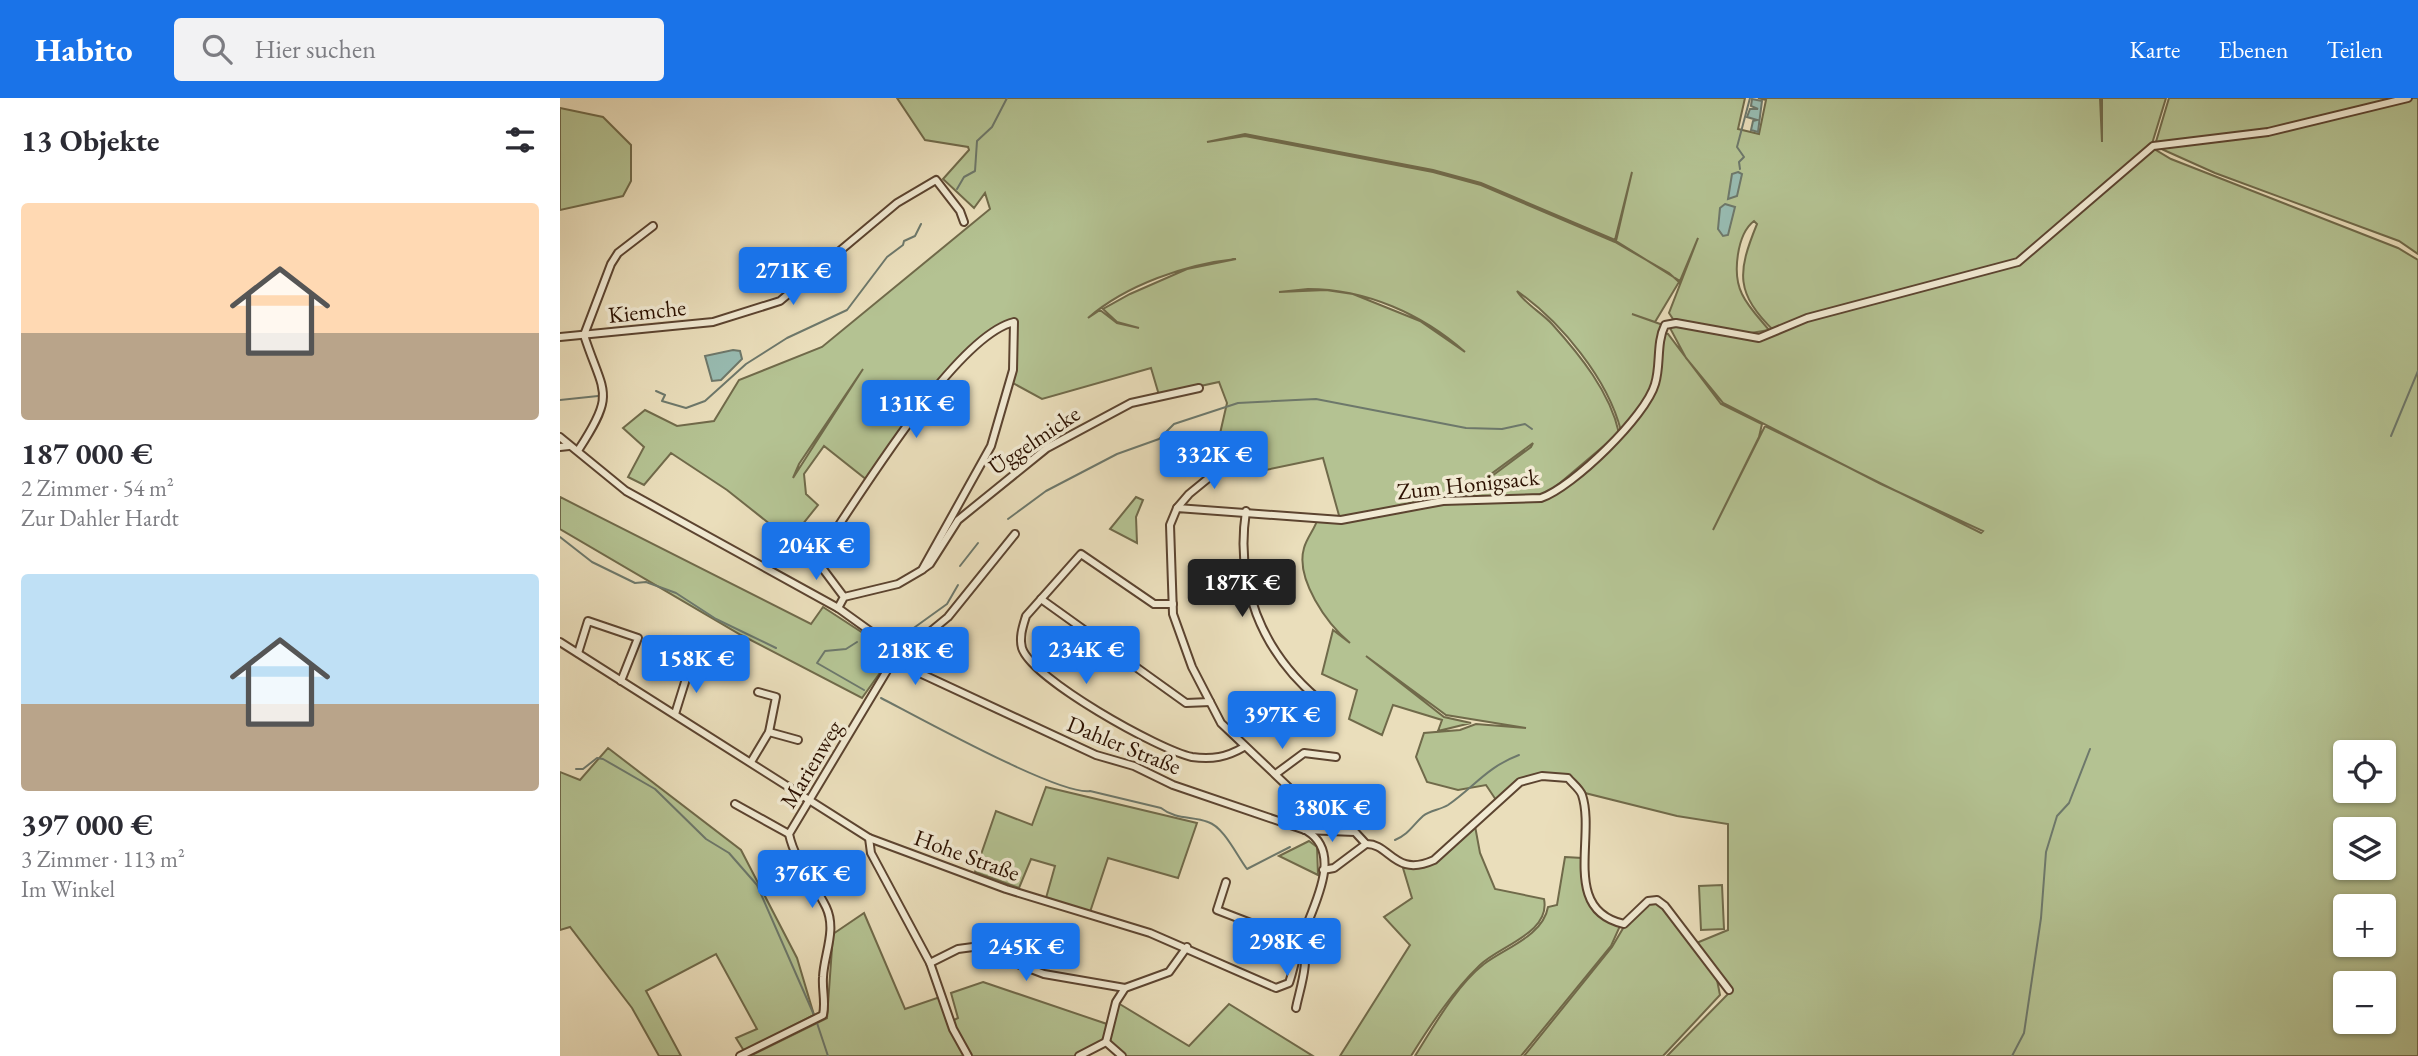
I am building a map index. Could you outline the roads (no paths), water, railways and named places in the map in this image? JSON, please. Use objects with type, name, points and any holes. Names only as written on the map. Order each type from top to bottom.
[{"type":"street","name":"Zum Honigsack","points":[[1177,508],[1341,520],[1443,501],[1547,495],[1613,444],[1652,394],[1656,382],[1661,334],[1665,325],[1676,323],[1759,338],[1807,318],[2018,262],[2153,146],[2268,132],[2408,98]]},
{"type":"street","name":"Kiemche","points":[[560,337],[713,322],[780,301],[897,204],[936,180],[960,211],[964,222]]},
{"type":"street","points":[[579,449],[596,422],[604,398],[602,377],[584,335],[611,264],[618,253],[653,226]]},
{"type":"street","points":[[838,608],[844,597],[898,583],[922,570],[990,446],[1013,370],[1014,322],[1002,325],[970,349],[892,449],[821,552],[823,569],[844,597]]},
{"type":"street","name":"Üggelmicke","points":[[922,570],[930,564],[945,538],[966,512],[1047,448],[1131,403],[1199,388]]},
{"type":"street","name":"Dahler Straße","points":[[560,437],[579,449],[626,491],[838,608],[870,631],[897,658],[921,675],[1096,755],[1135,766],[1173,785],[1305,830],[1355,832],[1366,844],[1374,845],[1397,862],[1426,864],[1462,838],[1509,789],[1520,782],[1542,776],[1568,778],[1581,793],[1586,823],[1584,875],[1599,910],[1604,916],[1624,924],[1648,901],[1657,900],[1665,906],[1729,990]]},
{"type":"street","name":"Dahler Straße","points":[[560,445],[579,449]]},
{"type":"street","points":[[1233,458],[1189,494],[1177,508],[1170,525],[1173,604],[1192,667],[1221,723],[1244,747],[1276,773],[1305,806],[1305,830],[1321,843],[1324,870],[1321,888],[1300,942],[1305,958],[1296,1008]]},
{"type":"street","points":[[1246,511],[1242,540],[1245,580],[1255,617],[1280,658],[1317,698]]},
{"type":"street","name":"Marienweg","points":[[740,1056],[823,1015],[823,973],[830,941],[828,911],[792,850],[789,834],[897,658],[948,617],[1015,534]]},
{"type":"street","points":[[1173,604],[1154,604],[1081,554],[1026,616],[1021,637],[1029,661],[1137,735],[1177,752],[1212,759],[1233,754],[1244,747]]},
{"type":"street","points":[[1041,599],[1186,703],[1210,702]]},
{"type":"street","points":[[578,653],[588,621],[638,638],[621,681]]},
{"type":"street","name":"Hohe Straße","points":[[560,642],[869,838],[1006,889],[1187,947],[1276,988],[1289,983],[1300,942]]},
{"type":"street","points":[[675,714],[690,666]]},
{"type":"street","points":[[751,762],[769,732],[776,696],[758,692]]},
{"type":"street","points":[[769,732],[798,740]]},
{"type":"street","points":[[1276,773],[1304,753],[1336,757]]},
{"type":"street","points":[[734,804],[789,834]]},
{"type":"street","points":[[869,838],[871,852],[930,963],[953,1029],[968,1056]]},
{"type":"street","points":[[1324,870],[1334,868],[1366,844]]},
{"type":"street","points":[[1226,882],[1217,910],[1300,942]]},
{"type":"street","points":[[930,963],[958,949],[973,947],[1045,974],[1125,988],[1169,972],[1187,947]]},
{"type":"street","points":[[1079,1056],[1106,1042],[1116,1002],[1125,988]]},
{"type":"street","points":[[1106,1042],[1122,1056]]},
{"type":"water","points":[[1752,99],[1762,101],[1758,132],[1751,130],[1753,121],[1757,120],[1747,117],[1750,109],[1758,109],[1751,106]]},
{"type":"water","points":[[1732,174],[1742,174],[1737,196],[1728,199]]},
{"type":"water","points":[[1725,204],[1735,207],[1728,235],[1723,236],[1718,229],[1720,208]]},
{"type":"water","points":[[740,351],[742,359],[721,380],[712,381],[705,356]]},
{"type":"waterway","points":[[957,189],[964,177],[975,171],[977,141],[992,127],[1007,98]]},
{"type":"waterway","points":[[1740,169],[1739,162],[1744,157],[1737,147],[1750,98]]},
{"type":"waterway","points":[[656,391],[665,395],[662,401],[686,408],[705,401],[746,364],[787,338],[847,310],[887,257],[903,245],[904,241],[915,236],[921,224]]},
{"type":"waterway","points":[[2391,436],[2418,371]]},
{"type":"waterway","points":[[560,400],[598,396]]},
{"type":"waterway","points":[[1008,519],[1046,491],[1117,454],[1159,439],[1174,424],[1238,403],[1316,399],[1466,428],[1502,429],[1525,424],[1532,429]]},
{"type":"waterway","points":[[560,537],[592,562],[635,583],[646,582],[676,593],[716,619],[776,648]]},
{"type":"waterway","points":[[960,566],[978,543]]},
{"type":"waterway","points":[[897,640],[947,604],[958,585]]},
{"type":"waterway","points":[[857,642],[846,649],[825,651],[817,663],[864,690]]},
{"type":"waterway","points":[[881,698],[987,753],[1050,781],[1208,822],[1225,836],[1247,869],[1290,847]]},
{"type":"waterway","points":[[2012,1056],[2024,1033],[2041,918],[2046,852],[2057,816],[2069,803],[2090,749]]},
{"type":"waterway","points":[[1395,840],[1426,814],[1448,805],[1489,771],[1519,755]]},
{"type":"waterway","points":[[576,769],[583,769],[597,758],[603,759],[655,789],[706,839],[729,853],[757,885],[814,1015]]},
{"type":"waterway","points":[[817,1023],[828,1056]]}]
